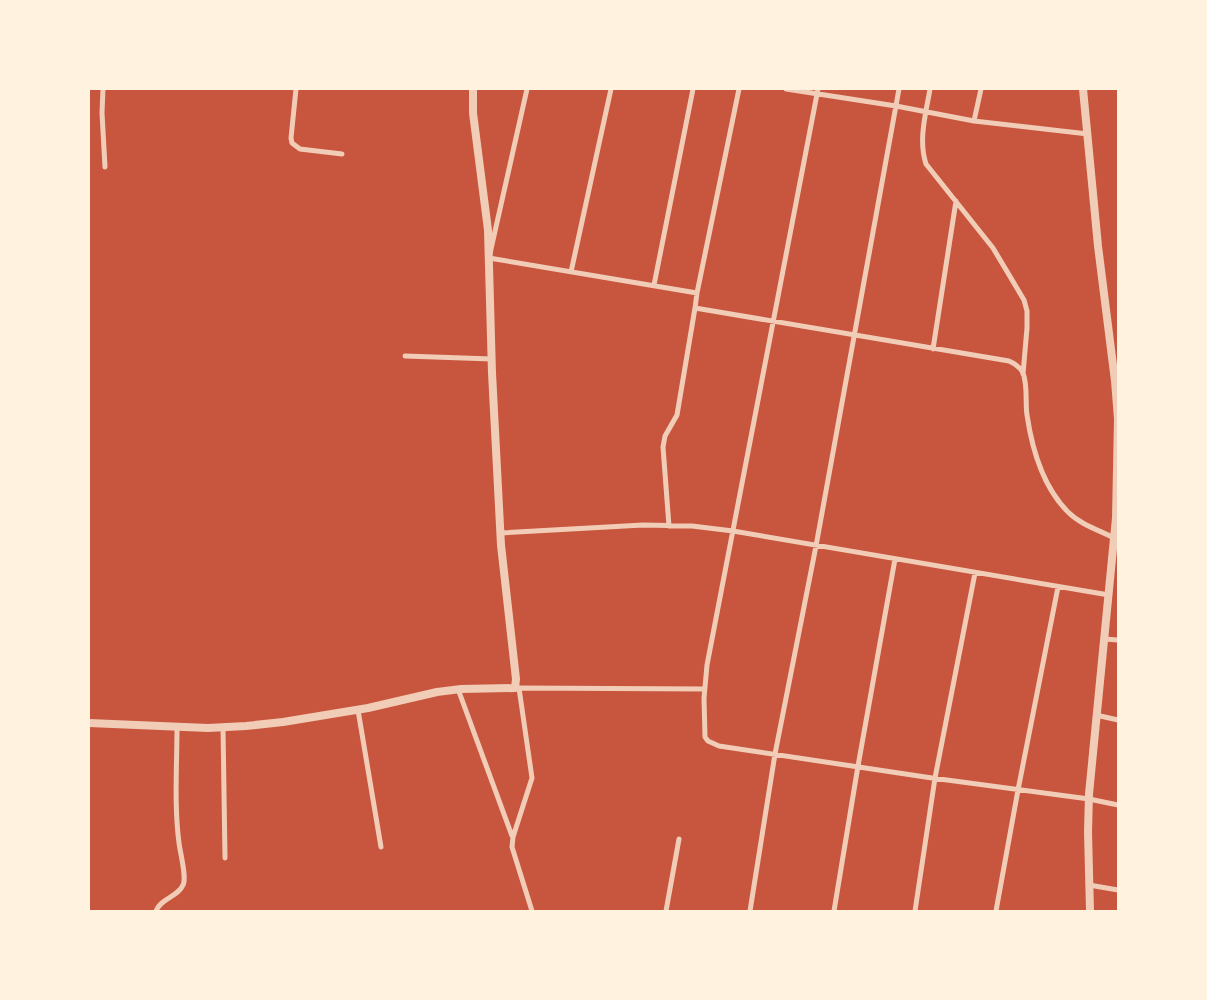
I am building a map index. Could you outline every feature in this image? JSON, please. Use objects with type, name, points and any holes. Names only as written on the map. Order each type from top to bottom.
[{"type":"street","points":[[103,89],[102,113],[105,167]]},
{"type":"street","points":[[296,89],[292,143],[300,149],[342,154]]},
{"type":"street","points":[[473,89],[473,113],[488,230],[500,533],[517,688],[532,778],[512,838]]},
{"type":"street","points":[[489,258],[527,89]]},
{"type":"street","points":[[571,272],[611,89]]},
{"type":"street","points":[[654,285],[693,89]]},
{"type":"street","points":[[669,526],[663,447],[665,436],[678,415],[697,293],[739,89]]},
{"type":"street","points":[[786,89],[818,91],[974,121],[1088,134]]},
{"type":"street","points":[[750,911],[775,754],[816,546],[899,89]]},
{"type":"street","points":[[930,89],[922,146],[926,164],[993,248],[1024,300],[1027,311],[1027,328],[1023,374],[1027,415],[1037,460],[1052,490],[1068,513],[1091,528],[1116,539]]},
{"type":"street","points":[[974,121],[981,89]]},
{"type":"street","points":[[1083,89],[1098,246],[1118,419],[1116,539],[1096,715],[1089,799],[1090,911]]},
{"type":"street","points":[[818,91],[707,665],[704,690],[705,738],[719,746],[1089,799],[1118,805]]},
{"type":"street","points":[[933,349],[956,201]]},
{"type":"street","points":[[489,258],[697,293]]},
{"type":"street","points":[[695,308],[1010,361],[1017,364],[1023,374]]},
{"type":"street","points":[[405,356],[492,359]]},
{"type":"street","points":[[500,533],[643,525],[692,526],[732,531],[1109,595]]},
{"type":"street","points":[[834,911],[895,559]]},
{"type":"street","points":[[915,911],[935,778],[975,573]]},
{"type":"street","points":[[996,911],[1058,587]]},
{"type":"street","points":[[1104,639],[1118,640]]},
{"type":"street","points":[[89,723],[223,727],[283,722],[358,710],[458,689],[704,690]]},
{"type":"street","points":[[458,689],[512,838],[514,857],[532,911]]},
{"type":"street","points":[[358,710],[381,847]]},
{"type":"street","points":[[1096,715],[1118,720]]},
{"type":"street","points":[[156,911],[161,902],[180,889],[184,882],[177,815],[178,727]]},
{"type":"street","points":[[223,727],[225,858]]},
{"type":"street","points":[[666,911],[679,839]]},
{"type":"street","points":[[1089,885],[1118,890]]}]
